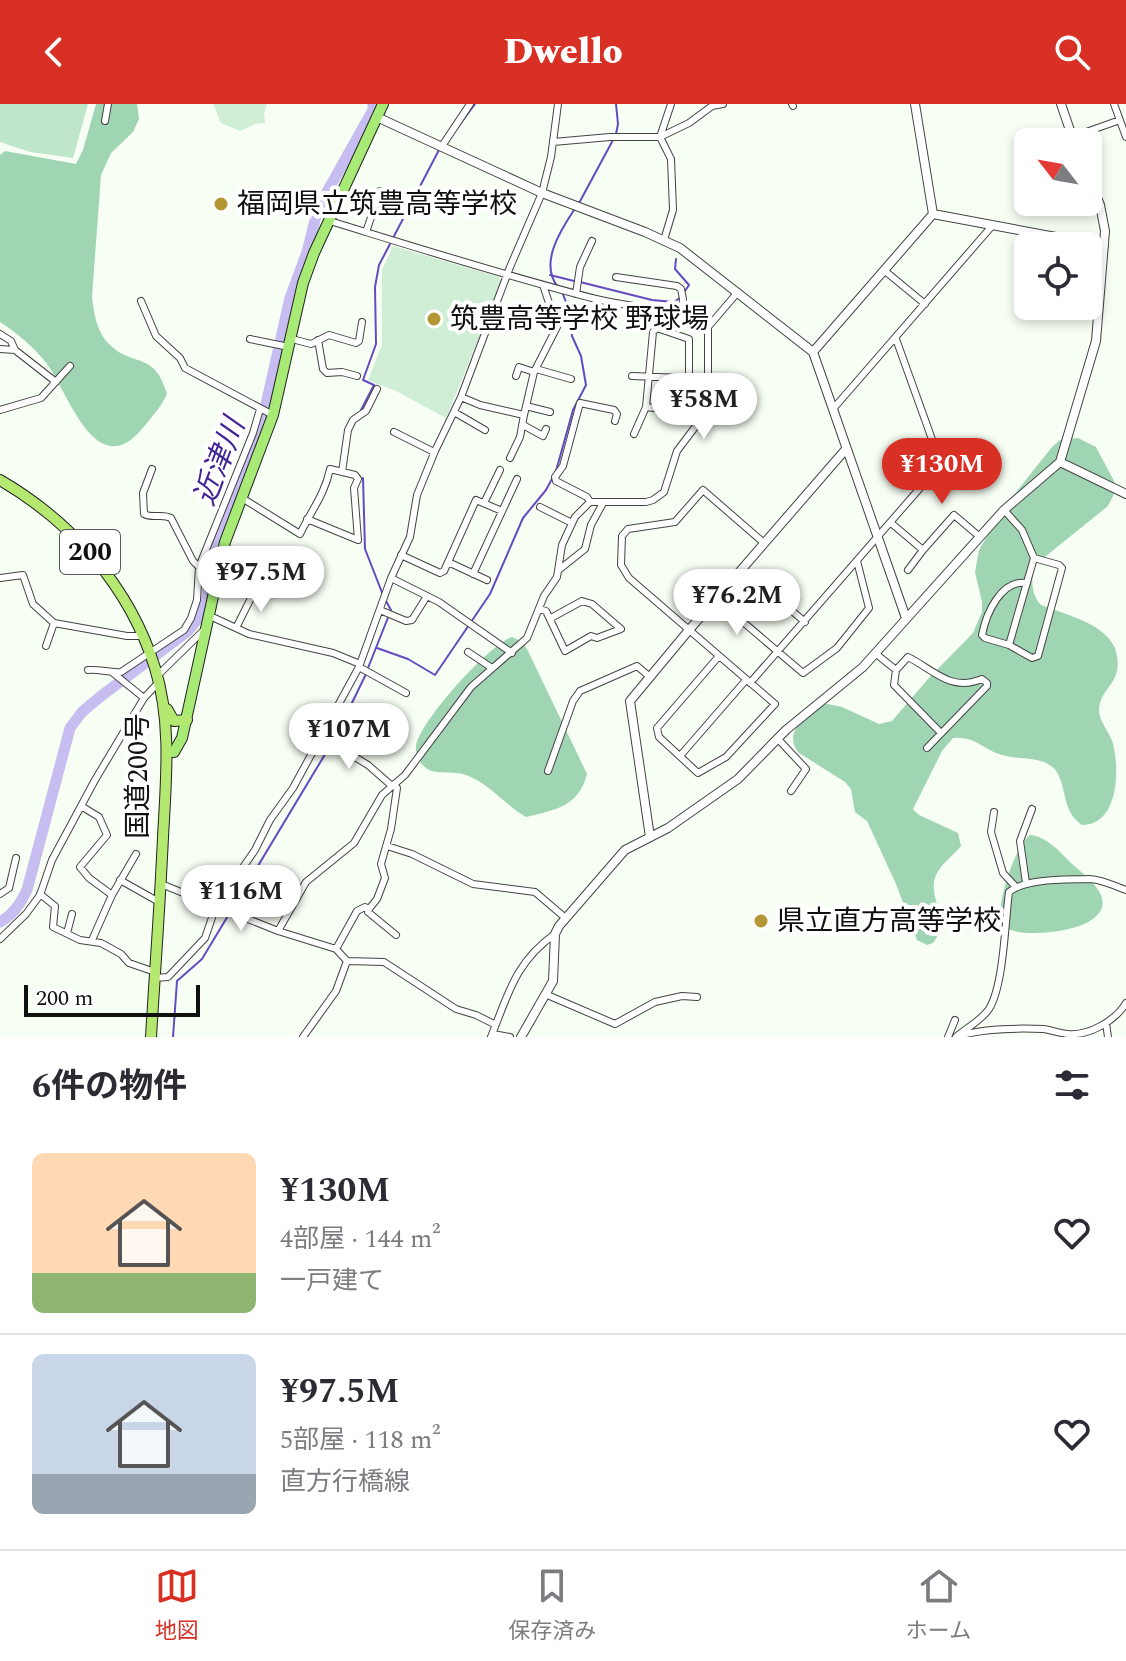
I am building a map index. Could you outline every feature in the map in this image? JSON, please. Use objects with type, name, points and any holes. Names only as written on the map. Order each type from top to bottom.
[{"type":"highway","name":"国道200号","points":[[0,480],[43,508],[78,538],[115,587],[141,634],[157,676],[167,752],[151,1037]]},
{"type":"highway","points":[[162,700],[171,718],[180,722],[187,720]]},
{"type":"main road","points":[[167,752],[178,748],[187,720],[209,622],[214,582],[225,542],[273,415],[303,283],[383,104]]},
{"type":"street","points":[[105,121],[108,104]]},
{"type":"street","points":[[442,146],[470,104]]},
{"type":"street","points":[[40,894],[55,906],[53,927],[80,940],[92,940],[155,975],[168,977],[205,938],[216,906],[293,788],[359,666],[391,578],[410,537],[417,495],[461,397],[542,193],[558,104]]},
{"type":"street","points":[[664,240],[673,210],[671,159],[660,137],[671,104]]},
{"type":"street","points":[[553,142],[660,137],[689,123],[710,105],[723,104]]},
{"type":"street","points":[[813,352],[933,214],[915,104]]},
{"type":"street","points":[[1114,104],[1126,137]]},
{"type":"street","points":[[1064,105],[1070,128]]},
{"type":"street","points":[[379,118],[542,193],[664,240],[705,265],[813,352],[906,618]]},
{"type":"street","points":[[1101,128],[1120,120]]},
{"type":"street","points":[[366,232],[380,191]]},
{"type":"street","points":[[933,214],[1104,246]]},
{"type":"street","points":[[510,1037],[492,1035],[494,1024],[524,962],[555,934],[566,917],[625,850],[668,828],[738,779],[777,738],[863,667],[1004,510],[1060,462],[1096,341],[1104,246],[1102,214]]},
{"type":"street","points":[[330,221],[508,276],[576,294],[681,315],[708,327]]},
{"type":"street","points":[[833,409],[992,226]]},
{"type":"street","points":[[576,294],[580,267],[592,241]]},
{"type":"street","points":[[885,271],[925,304]]},
{"type":"street","points":[[616,277],[677,286],[683,299],[681,315]]},
{"type":"street","points":[[510,458],[520,437],[535,370],[557,327],[543,285]]},
{"type":"street","points":[[278,931],[306,882],[354,843],[382,795],[405,775],[471,687],[527,638],[560,569],[562,545],[581,508],[590,502],[646,502],[659,497],[677,451],[708,410],[708,327],[738,292]]},
{"type":"street","points":[[141,301],[156,336],[180,358],[185,368],[273,415]]},
{"type":"street","points":[[250,339],[290,345],[311,344],[329,335],[356,343],[362,322]]},
{"type":"street","points":[[634,434],[646,407],[653,332],[657,328],[689,339],[689,378]]},
{"type":"street","points":[[0,334],[56,382]]},
{"type":"street","points":[[680,756],[805,622],[934,472],[938,456],[896,339]]},
{"type":"street","points":[[318,340],[323,369],[327,373],[342,372],[357,376]]},
{"type":"street","points":[[0,349],[15,350]]},
{"type":"street","points":[[0,410],[41,398],[70,366]]},
{"type":"street","points":[[516,376],[519,367],[571,379]]},
{"type":"street","points":[[632,376],[708,379]]},
{"type":"street","points":[[342,472],[348,430],[353,420],[366,411],[377,389]]},
{"type":"street","points":[[461,397],[480,405],[524,415]]},
{"type":"street","points":[[590,502],[587,497],[556,481],[555,477],[563,466],[580,403],[614,410],[617,414],[615,421]]},
{"type":"street","points":[[526,406],[550,412]]},
{"type":"street","points":[[646,407],[705,414]]},
{"type":"street","points":[[115,674],[188,625],[197,600],[199,567],[260,409]]},
{"type":"street","points":[[454,412],[485,430]]},
{"type":"street","points":[[523,425],[543,436],[546,429]]},
{"type":"street","points":[[394,432],[434,452]]},
{"type":"street","points":[[650,837],[630,701],[846,449]]},
{"type":"street","points":[[1060,462],[1126,494]]},
{"type":"street","points":[[152,469],[143,493],[144,514],[171,518],[199,567]]},
{"type":"street","points":[[242,498],[300,534],[307,519],[326,488],[330,469],[355,475],[358,479],[354,488],[358,540],[307,519]]},
{"type":"street","points":[[484,503],[500,470]]},
{"type":"street","points":[[473,574],[517,479]]},
{"type":"street","points":[[719,656],[657,728],[659,737],[698,773],[726,757],[775,704],[624,572],[621,565],[622,536],[624,532],[675,522],[703,490],[764,543]]},
{"type":"street","points":[[401,555],[440,573],[444,571],[476,500],[502,511]]},
{"type":"street","points":[[560,569],[585,549],[591,525],[603,503]]},
{"type":"street","points":[[540,507],[572,523]]},
{"type":"street","points":[[1004,510],[1022,530],[1034,558],[1009,645]]},
{"type":"street","points":[[908,570],[954,515],[980,537]]},
{"type":"street","points":[[891,523],[923,550]]},
{"type":"street","points":[[1027,583],[1020,582],[1008,587],[985,617],[982,635],[1032,658],[1038,656],[1062,568],[1034,558]]},
{"type":"street","points":[[716,599],[803,673],[837,648],[869,608],[857,561]]},
{"type":"street","points":[[448,562],[487,580]]},
{"type":"street","points":[[742,568],[805,622]]},
{"type":"street","points":[[0,578],[23,575],[33,604],[54,623],[127,636],[141,634]]},
{"type":"street","points":[[391,578],[427,596],[512,653]]},
{"type":"street","points":[[198,579],[214,582]]},
{"type":"street","points":[[236,628],[258,584]]},
{"type":"street","points":[[380,610],[406,621],[412,620],[427,596]]},
{"type":"street","points":[[539,609],[546,611],[551,618],[565,651],[591,636],[597,638],[621,629],[592,604],[582,601],[551,618]]},
{"type":"street","points":[[0,939],[26,914],[40,894],[52,860],[157,676],[209,622],[333,653],[406,693]]},
{"type":"street","points":[[46,646],[54,623]]},
{"type":"street","points":[[468,652],[492,668]]},
{"type":"street","points":[[875,653],[896,670]]},
{"type":"street","points":[[927,748],[987,686],[985,680],[954,684],[908,657],[896,670],[894,685],[941,733]]},
{"type":"street","points":[[548,771],[573,701],[580,691],[637,666],[650,677]]},
{"type":"street","points":[[88,670],[103,668],[115,674],[144,698]]},
{"type":"street","points":[[320,736],[368,765],[397,788],[381,864],[385,878],[377,899],[369,909]]},
{"type":"street","points":[[777,738],[806,769],[791,791]]},
{"type":"street","points":[[81,806],[99,817],[107,835],[80,867],[112,895]]},
{"type":"street","points":[[1026,883],[1020,841],[1032,809]]},
{"type":"street","points":[[994,812],[991,832],[1003,873],[1015,886]]},
{"type":"street","points":[[387,846],[412,854],[473,884],[535,892],[562,915]]},
{"type":"street","points":[[92,940],[112,895],[136,854]]},
{"type":"street","points":[[0,894],[7,891],[12,881],[16,858]]},
{"type":"street","points":[[953,1037],[975,1023],[990,1007],[1002,957],[1009,892],[1015,886],[1088,879],[1126,890]]},
{"type":"street","points":[[120,880],[159,902]]},
{"type":"street","points":[[161,884],[278,931],[336,949],[347,961],[384,962],[456,1009],[494,1024]]},
{"type":"street","points":[[336,949],[357,911],[365,907],[369,909]]},
{"type":"street","points":[[369,909],[368,912],[396,935]]},
{"type":"street","points":[[67,933],[72,914]]},
{"type":"street","points":[[521,1037],[553,981],[555,934]]},
{"type":"street","points":[[303,1037],[336,991],[347,961]]},
{"type":"street","points":[[545,994],[615,1024],[655,1002],[682,996],[697,997]]},
{"type":"street","points":[[953,1037],[999,1030],[1045,1029],[1081,1033],[1106,1023],[1126,1003]]},
{"type":"street","points":[[953,1037],[955,1020]]},
{"type":"street","points":[[1106,1023],[1108,1037]]},
{"type":"green space","points":[[0,104],[88,104],[73,158],[30,152],[0,142]]},
{"type":"green space","points":[[96,104],[137,104],[139,119],[133,132],[111,153],[101,175],[92,297],[95,316],[102,335],[110,345],[150,365],[162,380],[167,394],[142,429],[126,443],[111,446],[97,440],[85,428],[47,364],[25,341],[0,322],[0,155],[5,151],[76,164]]},
{"type":"green space","points":[[213,104],[267,104],[265,123],[240,131],[221,123]]},
{"type":"green space","name":"筑豊高等学校 野球場","points":[[393,246],[499,277],[502,282],[446,418],[368,380],[382,345],[382,270]]},
{"type":"green space","points":[[1078,438],[1096,447],[1116,490],[1108,506],[1036,564],[1032,586],[1041,605],[1093,626],[1110,639],[1115,648],[1118,660],[1115,677],[1103,695],[1099,710],[1115,755],[1114,795],[1103,816],[1094,823],[1082,825],[1068,808],[1054,768],[1035,760],[998,754],[969,739],[953,738],[942,751],[913,809],[919,815],[958,833],[961,846],[936,875],[934,892],[940,924],[933,943],[927,945],[917,940],[867,821],[855,812],[851,789],[799,753],[794,745],[795,731],[823,703],[842,707],[879,724],[892,721],[973,633],[982,612],[975,572],[979,550],[1002,510],[1052,447],[1060,440]]},
{"type":"green space","points":[[512,637],[523,642],[528,651],[587,774],[578,793],[565,805],[526,817],[474,779],[429,770],[419,760],[416,749],[420,734],[457,685],[488,654]]},
{"type":"green space","points":[[1030,835],[1052,845],[1095,886],[1101,895],[1102,907],[1096,917],[1084,924],[1052,932],[1021,932],[1010,930],[1001,923],[1001,903],[1008,876],[1018,851]]},
{"type":"waterway","name":"近津川","points":[[0,922],[16,908],[27,890],[70,728],[82,712],[101,696],[188,631],[203,612],[208,593],[208,575],[220,529],[262,422],[290,298],[307,252],[318,208],[373,110],[373,104]]},
{"type":"waterway","points":[[452,135],[475,104]]},
{"type":"waterway","points":[[616,104],[616,134]]},
{"type":"waterway","points":[[578,205],[613,140]]},
{"type":"waterway","points":[[393,238],[440,148]]},
{"type":"waterway","points":[[558,287],[553,278],[551,258],[574,210]]},
{"type":"waterway","points":[[361,410],[374,385],[363,380],[376,344],[375,287],[379,265],[390,244]]},
{"type":"waterway","points":[[676,259],[675,269],[689,285],[685,291]]},
{"type":"waterway","points":[[550,275],[574,281]]},
{"type":"waterway","points":[[580,282],[652,300],[674,302],[681,297]]},
{"type":"waterway","points":[[556,471],[573,410],[586,385],[581,356],[572,336],[568,307],[562,292]]},
{"type":"waterway","points":[[377,648],[408,659],[435,675],[490,594],[523,518],[553,477]]},
{"type":"waterway","points":[[363,478],[365,549],[383,595]]},
{"type":"waterway","points":[[368,668],[391,610],[386,601]]},
{"type":"waterway","points":[[334,740],[366,674]]},
{"type":"waterway","points":[[173,1037],[177,981],[202,959],[330,746]]},
{"type":"place","name":"福岡県立筑豊高等学校","points":[[221,204]]},
{"type":"place","name":"筑豊高等学校 野球場","points":[[434,319]]},
{"type":"place","name":"県立直方高等学校","points":[[761,921]]}]
